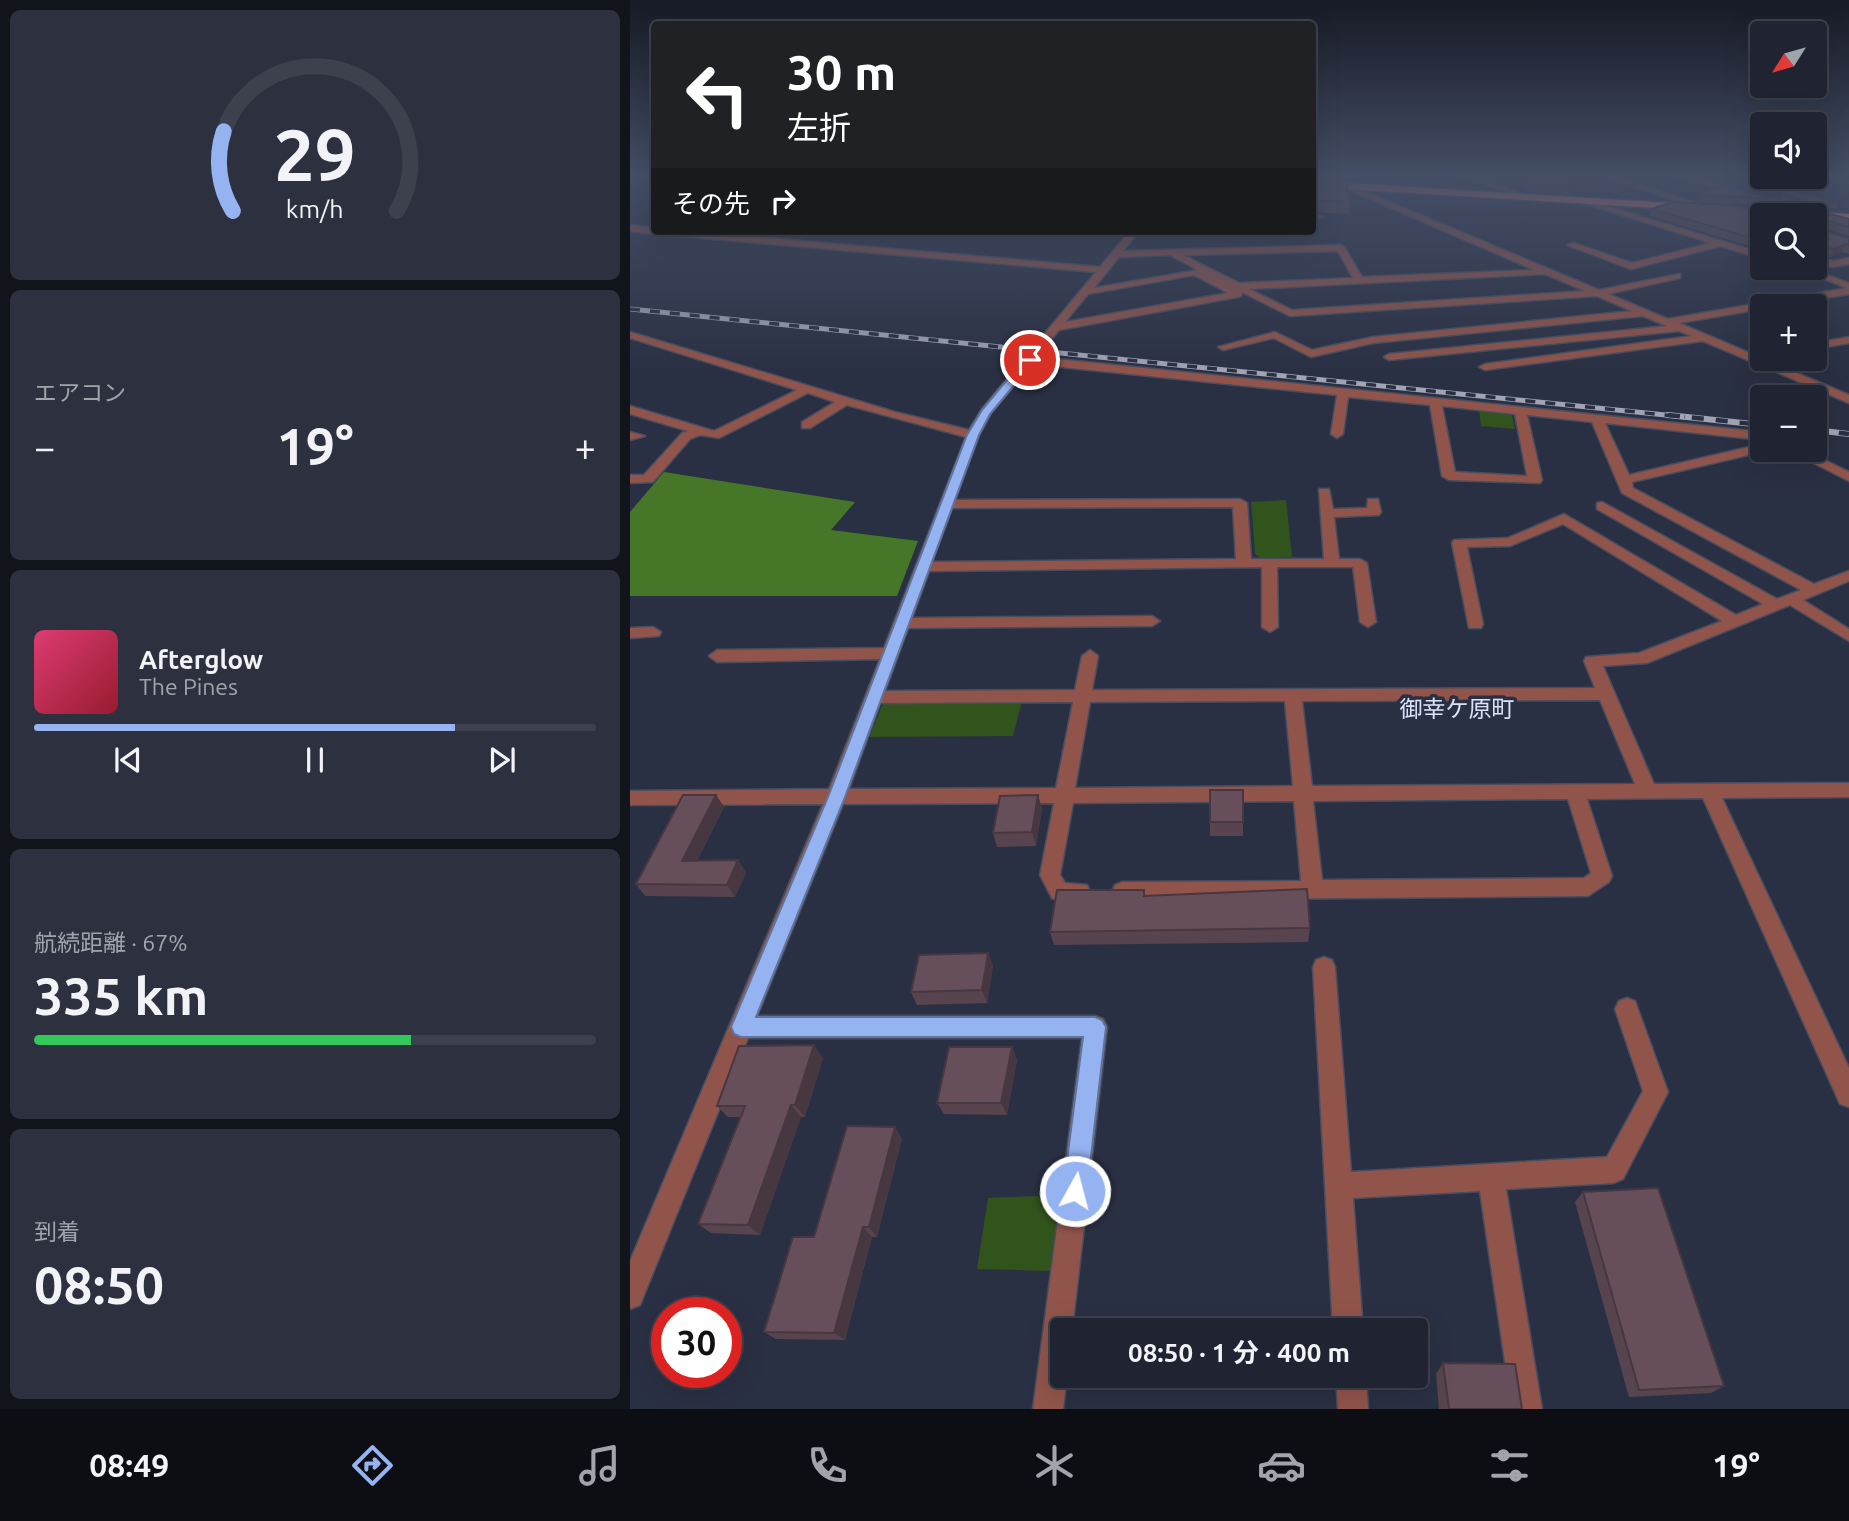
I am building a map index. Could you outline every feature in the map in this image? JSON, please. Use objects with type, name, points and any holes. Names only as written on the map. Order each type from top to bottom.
[{"type":"street","points":[[780,242],[1103,270]]},
{"type":"street","points":[[630,1295],[836,797],[973,435],[985,412],[1126,242]]},
{"type":"street","points":[[1477,242],[1704,338],[1750,354]]},
{"type":"street","points":[[1718,242],[1750,252]]},
{"type":"street","points":[[1571,245],[1631,266],[1722,243]]},
{"type":"street","points":[[1116,254],[1341,248],[1359,280]]},
{"type":"street","points":[[1172,253],[1290,313],[1599,293],[1676,275]]},
{"type":"street","points":[[1827,262],[1849,261]]},
{"type":"street","points":[[1056,327],[1238,294],[1195,272],[1085,292]]},
{"type":"street","points":[[1238,286],[1549,272]]},
{"type":"street","points":[[1827,278],[1849,286]]},
{"type":"street","points":[[1827,296],[1849,292]]},
{"type":"street","points":[[1668,322],[1750,308]]},
{"type":"street","points":[[1223,347],[1275,335],[1311,354],[1374,340],[1646,313]]},
{"type":"street","points":[[1389,357],[1681,328]]},
{"type":"street","points":[[630,335],[845,401],[973,435]]},
{"type":"street","points":[[1485,367],[1704,338]]},
{"type":"street","points":[[1827,344],[1849,340]]},
{"type":"street","points":[[1030,360],[1750,435]]},
{"type":"street","points":[[1787,371],[1849,399]]},
{"type":"street","points":[[630,410],[715,435],[808,389]]},
{"type":"street","points":[[1835,393],[1849,390]]},
{"type":"street","points":[[1337,434],[1343,392]]},
{"type":"street","points":[[806,425],[845,401]]},
{"type":"street","points":[[1435,402],[1449,476],[1535,480],[1520,411]]},
{"type":"street","points":[[1597,419],[1627,490],[1813,590]]},
{"type":"street","points":[[630,479],[648,479],[686,436],[701,430]]},
{"type":"street","points":[[1625,480],[1750,451]]},
{"type":"street","points":[[1818,462],[1849,477]]},
{"type":"street","points":[[1324,492],[1332,563]]},
{"type":"street","points":[[1326,513],[1374,512],[1373,502]]},
{"type":"street","points":[[947,504],[1240,503],[1244,563]]},
{"type":"street","points":[[1602,506],[1849,636]]},
{"type":"street","points":[[1475,624],[1459,544],[1510,542],[1564,518],[1736,622]]},
{"type":"street","points":[[1269,563],[1270,627]]},
{"type":"street","points":[[923,567],[1360,563],[1368,622]]},
{"type":"street","points":[[1648,791],[1592,661],[1641,659],[1849,576]]},
{"type":"street","points":[[902,623],[1152,621]]},
{"type":"street","points":[[630,634],[653,632]]},
{"type":"street","points":[[718,656],[891,653]]},
{"type":"street","points":[[1090,656],[1050,876],[1059,892],[1312,887],[1588,887],[1602,876],[1575,792]]},
{"type":"street","points":[[874,697],[1606,694]]},
{"type":"street","points":[[1293,695],[1300,794],[1312,887]]},
{"type":"street","points":[[630,798],[1849,790]]},
{"type":"street","points":[[1709,791],[1849,1095]]},
{"type":"street","points":[[1324,967],[1347,1318]]},
{"type":"street","points":[[1339,1186],[1614,1170],[1656,1092],[1627,1009]]},
{"type":"street","points":[[741,1027],[1095,1027],[1048,1409]]},
{"type":"street","points":[[1491,1178],[1527,1409]]},
{"type":"street","points":[[1352,1388],[1353,1409]]},
{"type":"green space","points":[[1479,409],[1512,415],[1515,429],[1481,426]]},
{"type":"green space","points":[[664,472],[855,502],[831,530],[918,541],[897,596],[630,596],[630,512]]},
{"type":"green space","points":[[1286,500],[1292,557],[1261,558],[1255,554],[1251,502]]},
{"type":"green space","points":[[884,701],[1022,701],[1013,736],[869,737]]},
{"type":"green space","points":[[1062,1195],[1051,1271],[977,1269],[988,1198]]},
{"type":"building","points":[[1827,242],[1849,242],[1849,245],[1827,248]]},
{"type":"building","points":[[1210,790],[1243,790],[1243,822],[1210,822]]},
{"type":"building","points":[[683,795],[716,795],[682,861],[738,860],[727,885],[636,884]]},
{"type":"building","points":[[1038,795],[1032,832],[993,833],[1000,796]]},
{"type":"building","points":[[1307,889],[1310,928],[1050,932],[1057,890],[1144,890],[1144,896]]},
{"type":"building","points":[[988,953],[982,990],[911,992],[919,955]]},
{"type":"building","points":[[814,1045],[795,1105],[791,1105],[748,1225],[698,1224],[745,1106],[717,1106],[739,1046]]},
{"type":"building","points":[[949,1047],[1012,1047],[1001,1103],[937,1103]]},
{"type":"building","points":[[847,1126],[895,1127],[869,1227],[863,1227],[834,1333],[764,1332],[793,1237],[814,1237]]},
{"type":"building","points":[[1658,1188],[1724,1386],[1639,1390],[1583,1192]]},
{"type":"building","points":[[1443,1363],[1515,1364],[1522,1409],[1449,1409]]},
{"type":"railway","points":[[630,309],[1685,417]]},
{"type":"railway","points":[[1668,415],[1750,424]]},
{"type":"railway","points":[[1827,431],[1849,434]]},
{"type":"district","name":"御幸ケ原町","points":[[1457,709]]},
{"type":"route","points":[[1030,360],[985,412],[973,435],[836,797],[741,1027],[1095,1027],[1075,1191]]}]
